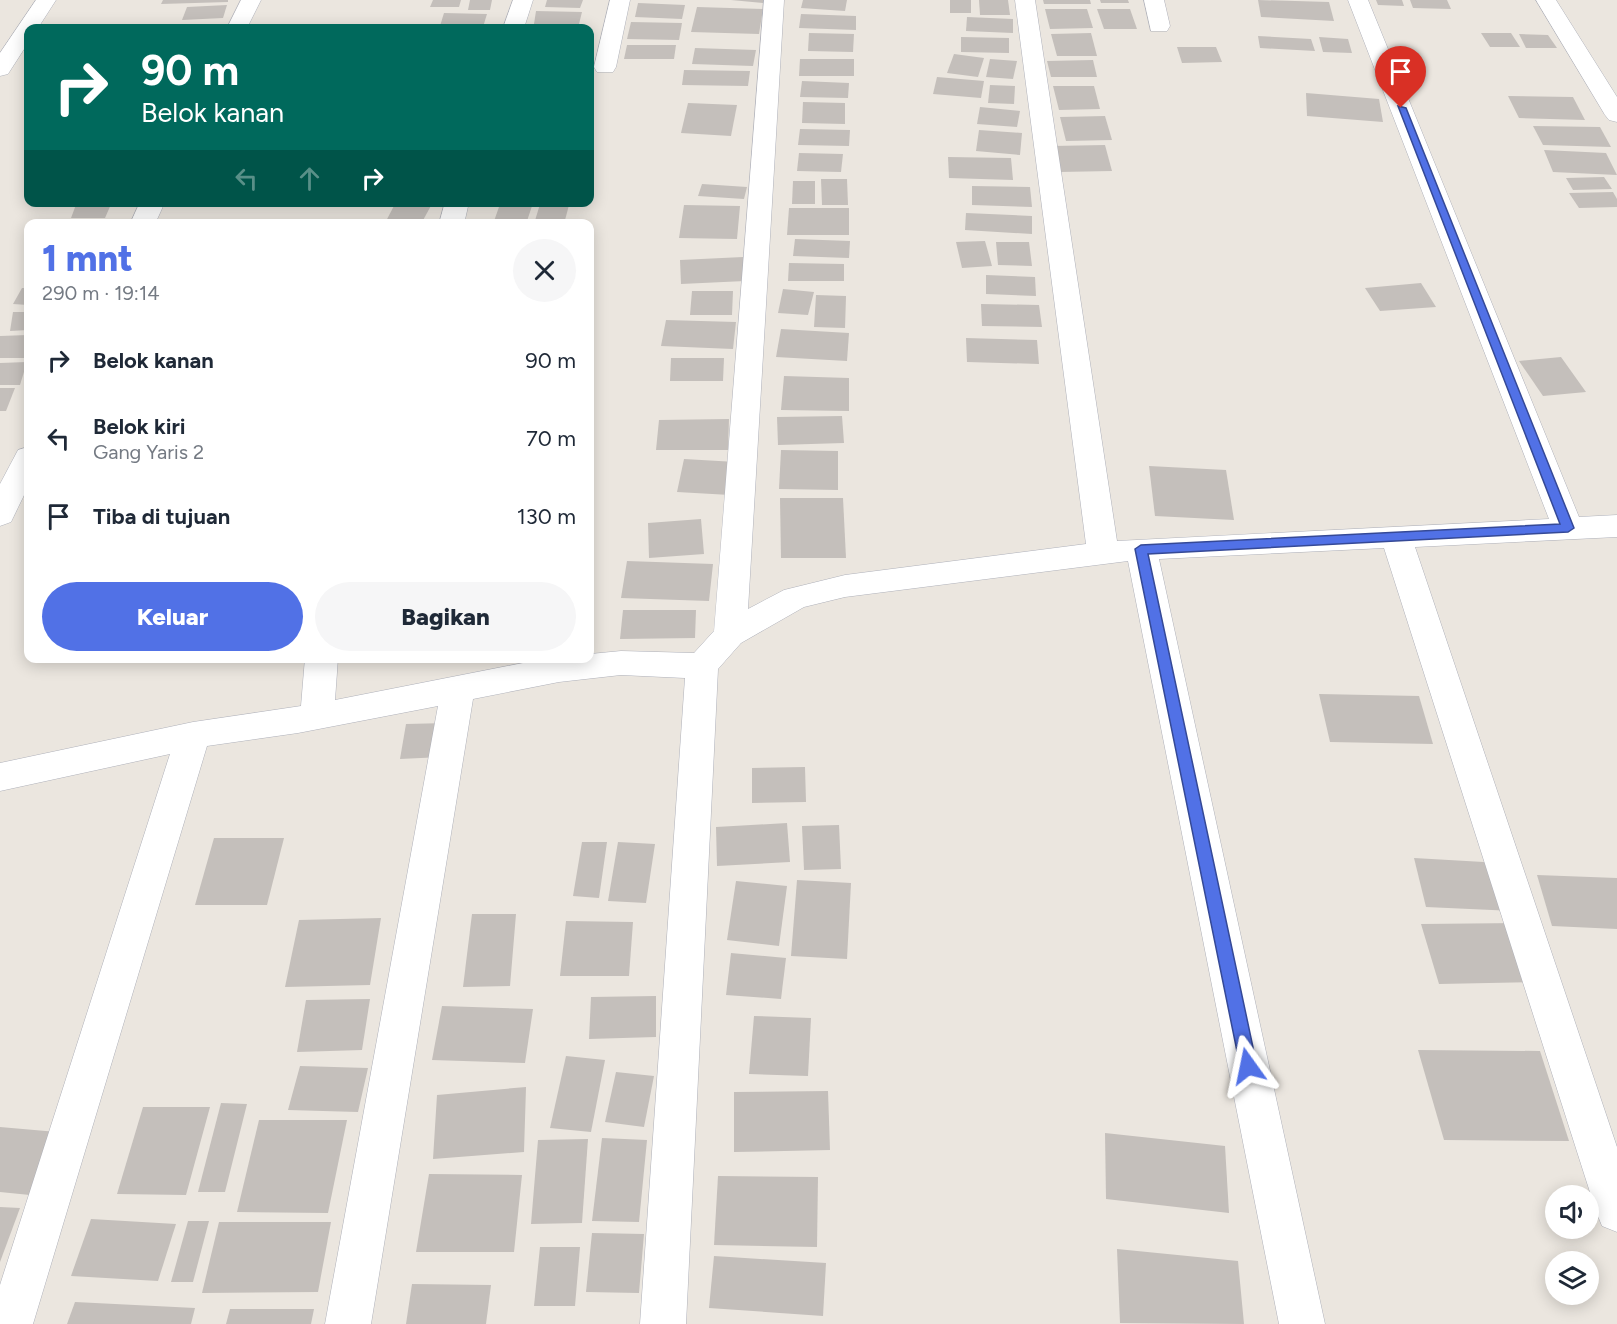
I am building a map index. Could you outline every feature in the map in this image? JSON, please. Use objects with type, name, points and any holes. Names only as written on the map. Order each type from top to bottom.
[{"type":"street","points":[[30,24],[46,0]]},
{"type":"street","points":[[239,24],[251,0]]},
{"type":"street","points":[[515,24],[523,0]]},
{"type":"street","points":[[605,67],[620,0]]},
{"type":"street","points":[[730,634],[774,0]]},
{"type":"street","points":[[1025,0],[1103,554]]},
{"type":"street","points":[[1154,0],[1159,26]]},
{"type":"street","points":[[1358,0],[1568,528]]},
{"type":"street","points":[[1546,0],[1617,115]]},
{"type":"street","points":[[0,69],[24,33]]},
{"type":"street","points":[[0,515],[24,465]]},
{"type":"street","points":[[663,1324],[702,666],[730,634],[795,598],[845,586],[1141,549],[1617,526]]},
{"type":"street","points":[[1396,536],[1617,1211]]},
{"type":"street","points":[[1141,549],[1302,1324]]},
{"type":"street","points":[[317,716],[322,663]]},
{"type":"street","points":[[0,777],[192,735],[317,716],[559,669],[621,663],[702,666]]},
{"type":"street","points":[[348,1324],[458,688]]},
{"type":"street","points":[[10,1324],[192,735]]},
{"type":"building","points":[[163,0],[228,0],[228,2],[161,4]]},
{"type":"building","points":[[433,0],[461,0],[459,7],[430,7]]},
{"type":"building","points":[[470,0],[492,0],[490,10],[468,10]]},
{"type":"building","points":[[547,0],[583,0],[580,8],[545,7]]},
{"type":"building","points":[[731,0],[763,0],[763,3]]},
{"type":"building","points":[[803,0],[847,0],[845,11],[801,8]]},
{"type":"building","points":[[950,0],[971,0],[971,13],[950,13]]},
{"type":"building","points":[[979,0],[1008,0],[1010,15],[980,15]]},
{"type":"building","points":[[1043,0],[1090,0],[1091,4],[1044,4]]},
{"type":"building","points":[[1100,0],[1128,0],[1129,3],[1101,3]]},
{"type":"building","points":[[1258,0],[1329,2],[1334,21],[1261,17]]},
{"type":"building","points":[[1376,0],[1402,0],[1404,6],[1378,5]]},
{"type":"building","points":[[1410,0],[1447,0],[1451,9],[1413,8]]},
{"type":"building","points":[[638,3],[685,5],[682,19],[635,17]]},
{"type":"building","points":[[227,5],[223,18],[182,20],[187,7]]},
{"type":"building","points":[[697,7],[763,9],[759,34],[691,32]]},
{"type":"building","points":[[1045,9],[1087,9],[1093,28],[1050,29]]},
{"type":"building","points":[[1097,9],[1130,9],[1137,29],[1104,29]]},
{"type":"building","points":[[536,11],[582,12],[579,24],[534,24]]},
{"type":"building","points":[[444,13],[487,14],[484,24],[441,24]]},
{"type":"building","points":[[801,14],[856,16],[856,30],[799,28]]},
{"type":"building","points":[[967,17],[1013,19],[1013,33],[966,31]]},
{"type":"building","points":[[631,22],[682,23],[679,40],[627,39]]},
{"type":"building","points":[[809,33],[854,34],[853,52],[808,51]]},
{"type":"building","points":[[1091,33],[1097,56],[1057,56],[1051,34]]},
{"type":"building","points":[[1481,33],[1511,33],[1520,47],[1490,47]]},
{"type":"building","points":[[1519,34],[1548,35],[1557,48],[1526,48]]},
{"type":"building","points":[[1258,36],[1311,39],[1315,51],[1260,48]]},
{"type":"building","points":[[961,37],[1009,38],[1009,53],[961,52]]},
{"type":"building","points":[[1319,37],[1348,39],[1352,53],[1323,52]]},
{"type":"building","points":[[627,45],[676,45],[674,59],[624,59]]},
{"type":"building","points":[[1177,47],[1216,47],[1222,62],[1182,63]]},
{"type":"building","points":[[695,48],[756,50],[753,66],[692,64]]},
{"type":"building","points":[[954,54],[984,58],[978,77],[947,73]]},
{"type":"building","points":[[800,59],[854,59],[854,76],[799,76]]},
{"type":"building","points":[[990,59],[1017,61],[1013,79],[986,77]]},
{"type":"building","points":[[1093,60],[1097,77],[1051,77],[1047,61]]},
{"type":"building","points":[[684,70],[750,71],[748,86],[682,85]]},
{"type":"building","points":[[937,77],[984,81],[981,98],[933,94]]},
{"type":"building","points":[[802,81],[849,83],[848,98],[800,97]]},
{"type":"building","points":[[990,85],[1015,86],[1014,104],[988,103]]},
{"type":"building","points":[[1053,86],[1094,86],[1100,109],[1059,110]]},
{"type":"building","points":[[1306,93],[1379,99],[1383,122],[1307,116]]},
{"type":"building","points":[[1508,96],[1573,97],[1585,120],[1519,118]]},
{"type":"building","points":[[803,102],[845,103],[845,124],[802,123]]},
{"type":"building","points":[[688,103],[737,105],[731,136],[681,133]]},
{"type":"building","points":[[980,107],[1020,111],[1017,127],[977,124]]},
{"type":"building","points":[[1105,116],[1112,140],[1066,141],[1060,117]]},
{"type":"building","points":[[1533,126],[1600,127],[1611,147],[1543,145]]},
{"type":"building","points":[[800,129],[850,130],[849,146],[798,145]]},
{"type":"building","points":[[979,130],[1022,133],[1020,155],[976,151]]},
{"type":"building","points":[[1105,145],[1112,171],[1059,172],[1052,146]]},
{"type":"building","points":[[1544,150],[1606,153],[1617,175],[1553,172]]},
{"type":"building","points":[[799,153],[843,154],[841,172],[797,171]]},
{"type":"building","points":[[948,157],[1011,158],[1013,180],[949,178]]},
{"type":"building","points":[[1604,177],[1612,189],[1573,190],[1566,178]]},
{"type":"building","points":[[821,179],[847,179],[848,205],[822,205]]},
{"type":"building","points":[[793,181],[815,181],[815,204],[792,204]]},
{"type":"building","points":[[702,184],[747,187],[744,199],[698,196]]},
{"type":"building","points":[[972,186],[1030,187],[1032,207],[972,205]]},
{"type":"building","points":[[1613,192],[1617,199],[1617,207],[1579,208],[1569,193]]},
{"type":"building","points":[[684,205],[740,206],[737,239],[679,238]]},
{"type":"building","points":[[75,207],[110,207],[105,218],[71,218]]},
{"type":"building","points":[[393,207],[430,207],[424,219],[387,219]]},
{"type":"building","points":[[499,207],[532,207],[528,219],[495,219]]},
{"type":"building","points":[[539,207],[568,207],[565,219],[536,219]]},
{"type":"building","points":[[789,208],[849,208],[849,235],[787,235]]},
{"type":"building","points":[[966,213],[1032,216],[1032,234],[965,230]]},
{"type":"building","points":[[795,239],[850,241],[849,258],[793,256]]},
{"type":"building","points":[[985,241],[992,266],[962,268],[956,242]]},
{"type":"building","points":[[996,242],[1029,242],[1032,266],[998,265]]},
{"type":"building","points":[[743,257],[745,281],[681,284],[680,260]]},
{"type":"building","points":[[789,263],[844,264],[844,281],[788,281]]},
{"type":"building","points":[[986,275],[1035,277],[1036,296],[986,294]]},
{"type":"building","points":[[1421,283],[1436,307],[1380,311],[1365,288]]},
{"type":"building","points":[[22,288],[24,288],[24,305],[13,304]]},
{"type":"building","points":[[783,289],[814,292],[808,315],[778,313]]},
{"type":"building","points":[[692,291],[733,291],[732,315],[690,315]]},
{"type":"building","points":[[816,295],[846,296],[845,328],[814,327]]},
{"type":"building","points":[[981,304],[1039,305],[1042,327],[982,326]]},
{"type":"building","points":[[13,312],[24,312],[24,330],[10,331]]},
{"type":"building","points":[[666,320],[736,322],[733,349],[661,346]]},
{"type":"building","points":[[781,329],[849,333],[847,361],[776,357]]},
{"type":"building","points":[[24,335],[24,358],[0,358],[0,336]]},
{"type":"building","points":[[966,338],[1037,340],[1039,364],[967,362]]},
{"type":"building","points":[[1561,357],[1586,392],[1543,396],[1519,361]]},
{"type":"building","points":[[671,358],[724,358],[723,381],[670,381]]},
{"type":"building","points":[[24,362],[20,385],[0,385],[0,363]]},
{"type":"building","points":[[784,376],[849,378],[849,411],[781,410]]},
{"type":"building","points":[[0,388],[15,388],[6,411],[0,411]]},
{"type":"building","points":[[842,416],[844,443],[778,445],[777,417]]},
{"type":"building","points":[[729,419],[728,450],[656,450],[659,420]]},
{"type":"building","points":[[781,450],[838,451],[838,490],[779,489]]},
{"type":"building","points":[[684,459],[736,462],[730,495],[677,492]]},
{"type":"building","points":[[1149,466],[1226,470],[1234,520],[1155,516]]},
{"type":"building","points":[[780,498],[843,498],[846,558],[781,558]]},
{"type":"building","points":[[701,519],[704,554],[649,558],[648,523]]},
{"type":"building","points":[[627,561],[713,564],[709,601],[621,598]]},
{"type":"building","points":[[623,610],[696,610],[695,638],[620,639]]},
{"type":"building","points":[[1319,694],[1419,696],[1433,744],[1330,742]]},
{"type":"building","points":[[447,723],[442,757],[400,759],[406,724]]},
{"type":"building","points":[[805,767],[806,802],[752,803],[752,768]]},
{"type":"building","points":[[787,823],[790,862],[717,866],[716,827]]},
{"type":"building","points":[[839,825],[841,869],[804,870],[802,826]]},
{"type":"building","points":[[214,838],[284,838],[267,905],[195,905]]},
{"type":"building","points":[[582,842],[607,842],[599,898],[573,896]]},
{"type":"building","points":[[618,842],[655,844],[646,903],[608,901]]},
{"type":"building","points":[[1414,858],[1501,863],[1514,911],[1426,907]]},
{"type":"building","points":[[1537,875],[1617,878],[1617,929],[1552,926]]},
{"type":"building","points":[[797,880],[851,883],[847,959],[791,956]]},
{"type":"building","points":[[736,881],[787,886],[779,946],[727,940]]},
{"type":"building","points":[[472,914],[516,914],[510,986],[463,987]]},
{"type":"building","points":[[381,918],[370,985],[285,987],[299,920]]},
{"type":"building","points":[[566,921],[633,922],[629,976],[560,976]]},
{"type":"building","points":[[1519,923],[1541,982],[1439,984],[1421,924]]},
{"type":"building","points":[[731,953],[786,958],[781,999],[726,995]]},
{"type":"building","points":[[656,996],[656,1037],[589,1039],[591,997]]},
{"type":"building","points":[[370,999],[362,1050],[297,1052],[306,1000]]},
{"type":"building","points":[[442,1006],[533,1009],[525,1063],[432,1060]]},
{"type":"building","points":[[754,1016],[811,1018],[808,1076],[749,1074]]},
{"type":"building","points":[[1418,1050],[1540,1051],[1569,1141],[1444,1140]]},
{"type":"building","points":[[566,1056],[605,1060],[591,1132],[550,1128]]},
{"type":"building","points":[[300,1066],[368,1068],[358,1112],[288,1110]]},
{"type":"building","points":[[616,1072],[654,1076],[644,1127],[605,1122]]},
{"type":"building","points":[[526,1087],[524,1152],[433,1159],[437,1095]]},
{"type":"building","points":[[828,1091],[830,1150],[734,1152],[734,1092]]},
{"type":"building","points":[[221,1103],[247,1104],[225,1192],[198,1192]]},
{"type":"building","points":[[143,1107],[210,1107],[186,1195],[117,1194]]},
{"type":"building","points":[[259,1120],[347,1120],[328,1213],[237,1212]]},
{"type":"building","points":[[0,1127],[57,1132],[30,1195],[0,1192]]},
{"type":"building","points":[[1105,1133],[1225,1146],[1229,1213],[1106,1199]]},
{"type":"building","points":[[602,1138],[647,1140],[639,1222],[592,1221]]},
{"type":"building","points":[[588,1139],[582,1223],[531,1224],[538,1140]]},
{"type":"building","points":[[429,1174],[522,1175],[514,1252],[416,1252]]},
{"type":"building","points":[[718,1176],[818,1177],[817,1247],[714,1245]]},
{"type":"building","points":[[0,1207],[20,1208],[0,1262]]},
{"type":"building","points":[[91,1219],[176,1224],[158,1281],[71,1276]]},
{"type":"building","points":[[188,1221],[209,1221],[193,1282],[171,1282]]},
{"type":"building","points":[[219,1222],[331,1222],[318,1292],[202,1293]]},
{"type":"building","points":[[592,1233],[644,1234],[639,1293],[586,1292]]},
{"type":"building","points":[[540,1247],[580,1247],[575,1306],[534,1306]]},
{"type":"building","points":[[1117,1249],[1238,1261],[1244,1324],[1120,1323]]},
{"type":"building","points":[[714,1256],[826,1263],[823,1316],[709,1308]]},
{"type":"building","points":[[412,1284],[491,1285],[486,1324],[406,1324]]},
{"type":"building","points":[[75,1302],[195,1308],[191,1324],[67,1324]]},
{"type":"building","points":[[230,1309],[314,1309],[311,1324],[226,1324]]},
{"type":"route","points":[[1248,1066],[1141,549],[1568,528],[1401,108]]}]
